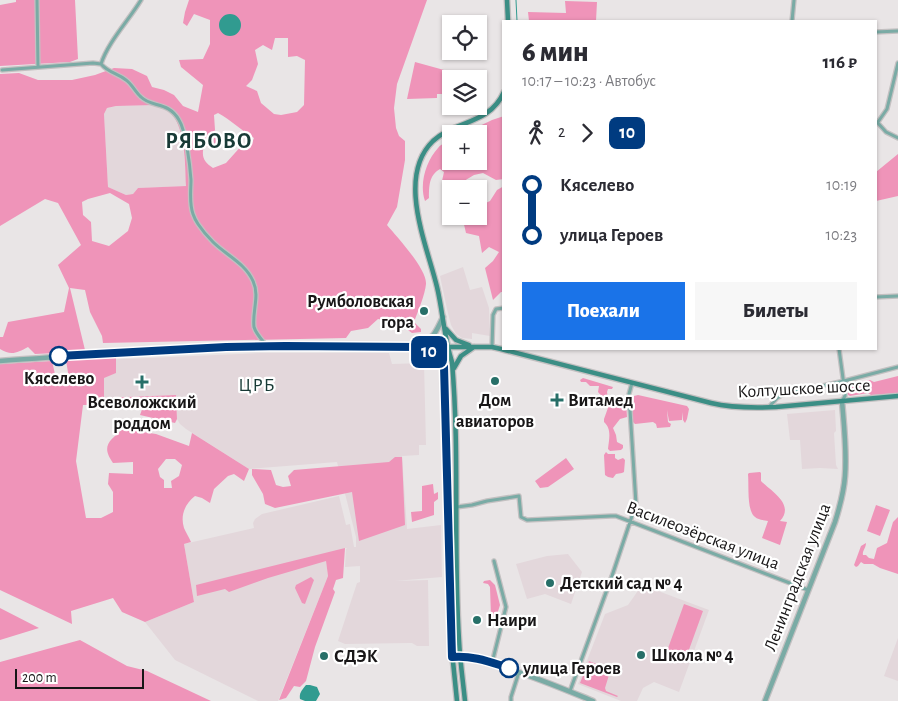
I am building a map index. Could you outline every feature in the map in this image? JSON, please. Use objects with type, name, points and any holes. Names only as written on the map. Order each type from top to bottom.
[{"type":"main road","points":[[507,0],[508,20]]},
{"type":"main road","points":[[465,701],[459,641],[453,370],[447,347],[438,288],[417,210],[415,182],[425,152],[431,143],[447,131],[482,116],[502,100]]},
{"type":"main road","points":[[444,327],[456,340],[475,347]]},
{"type":"main road","points":[[447,347],[444,366],[452,657],[457,701]]},
{"type":"main road","name":"Колтушское шоссе","points":[[447,347],[492,347],[502,349]]},
{"type":"main road","points":[[453,370],[461,356],[475,347]]},
{"type":"main road","name":"Колтушское шоссе","points":[[506,350],[719,405],[768,407],[898,396]]},
{"type":"street","points":[[37,0],[38,67]]},
{"type":"street","points":[[101,64],[104,54],[141,0]]},
{"type":"street","points":[[792,20],[794,0]]},
{"type":"street","points":[[877,32],[898,30]]},
{"type":"street","points":[[2,70],[101,64],[111,73],[124,78],[140,97],[170,109],[180,121],[184,130],[189,164],[192,214],[202,230],[213,242],[240,263],[254,282],[256,292],[254,327],[258,336],[267,346]]},
{"type":"street","points":[[898,64],[887,109],[877,122],[886,132],[898,138]]},
{"type":"street","points":[[877,297],[898,296]]},
{"type":"street","points":[[492,347],[493,315],[496,309],[502,308]]},
{"type":"street","points":[[418,347],[434,335],[443,317]]},
{"type":"street","name":"Колтушское шоссе","points":[[1,360],[226,347],[447,347]]},
{"type":"street","points":[[418,347],[433,354],[444,366]]},
{"type":"street","points":[[839,350],[845,396],[842,401]]},
{"type":"street","points":[[768,407],[782,395],[898,367]]},
{"type":"street","points":[[570,692],[636,504],[629,394],[632,383]]},
{"type":"street","name":"Ленинградская улица","points":[[765,701],[835,522],[842,498],[845,451],[842,401]]},
{"type":"street","name":"Василеозёрская улица","points":[[457,506],[518,496],[521,517],[527,520],[611,516],[631,522],[808,591]]},
{"type":"street","points":[[492,663],[506,607],[494,561]]},
{"type":"street","points":[[452,657],[476,658],[519,672],[593,701]]},
{"type":"street","points":[[510,701],[519,672]]},
{"type":"shaded area","points":[[16,0],[75,0],[78,59],[70,62],[0,66],[0,5],[16,2]]},
{"type":"shaded area","points":[[189,0],[427,0],[397,84],[394,108],[396,128],[399,136],[405,141],[405,160],[397,207],[387,225],[411,253],[425,278],[424,293],[414,322],[421,329],[421,332],[412,333],[398,323],[378,319],[368,328],[351,331],[346,338],[103,343],[102,336],[90,312],[85,290],[70,288],[85,350],[35,354],[28,347],[14,353],[0,349],[0,337],[3,337],[8,322],[64,312],[69,288],[58,265],[81,245],[58,203],[45,199],[0,226],[0,74],[19,73],[38,80],[72,80],[95,75],[114,68],[132,69],[147,76],[152,87],[174,95],[183,106],[198,112],[203,85],[181,67],[179,60],[203,59],[210,44],[210,20],[194,14],[187,26],[183,23]],"holes":[[[275,38],[288,38],[288,57],[297,56],[305,60],[304,105],[297,112],[281,115],[274,114],[261,103],[257,91],[246,86],[252,80],[258,64],[255,50],[263,45],[272,50]],[[156,105],[167,110],[173,116],[181,134],[185,156],[186,186],[138,188],[133,194],[126,195],[108,187],[104,114],[107,108]],[[218,113],[254,138],[252,143],[243,144],[226,163],[213,168],[207,164],[203,153],[204,146],[218,148],[221,145],[215,130],[214,115]],[[110,193],[129,204],[132,218],[128,231],[109,246],[92,241],[91,222],[83,215],[82,202]]]},
{"type":"shaded area","points":[[565,1],[597,2],[596,20],[529,20],[528,12],[566,13]]},
{"type":"shaded area","points":[[415,62],[444,70],[442,70],[442,94],[437,94],[437,98],[407,99]]},
{"type":"shaded area","points":[[156,105],[169,110],[178,123],[182,135],[187,186],[138,188],[133,194],[126,195],[108,187],[104,114],[107,108]]},
{"type":"shaded area","points":[[502,117],[502,179],[496,180],[483,173],[474,175],[466,180],[442,180],[444,172],[440,169],[436,171],[432,178],[429,198],[425,201],[423,180],[427,166],[434,153],[442,145],[442,170],[487,170],[487,125],[482,125]]},
{"type":"shaded area","points":[[898,154],[898,196],[877,201],[877,171]]},
{"type":"shaded area","points":[[502,187],[502,292],[493,300],[485,268],[499,252],[489,247],[482,253],[479,236],[466,233],[464,225],[487,225],[487,202],[497,190]]},
{"type":"shaded area","points":[[463,267],[470,290],[482,287],[489,308],[490,336],[472,333],[472,339],[462,338],[456,334],[451,325],[440,276]]},
{"type":"shaded area","points":[[262,353],[389,353],[392,364],[424,363],[426,445],[419,445],[419,455],[402,456],[407,529],[441,525],[442,577],[395,581],[428,580],[429,646],[417,646],[412,643],[345,644],[338,641],[357,583],[360,582],[360,566],[345,567],[347,548],[345,548],[326,561],[328,576],[278,701],[258,701],[175,660],[145,622],[194,602],[184,544],[254,528],[253,523],[255,519],[262,514],[339,496],[346,525],[350,524],[354,547],[356,547],[356,537],[337,462],[249,469],[180,424],[177,419],[176,395],[104,398],[103,360]]},
{"type":"shaded area","points":[[83,357],[116,357],[116,373],[104,378],[104,398],[176,395],[177,419],[175,423],[140,415],[144,404],[83,405],[76,461],[86,518],[101,518],[113,512],[113,492],[108,484],[109,473],[133,474],[133,462],[113,463],[107,448],[108,444],[123,429],[156,434],[189,446],[192,433],[249,469],[244,481],[234,474],[228,476],[214,489],[210,503],[195,496],[184,510],[184,528],[191,542],[184,544],[194,602],[145,622],[122,612],[113,598],[71,611],[72,624],[0,590],[0,364],[52,361],[57,383],[70,385],[66,360]],"holes":[[[166,459],[175,459],[182,465],[179,476],[171,481],[172,488],[164,488],[164,480],[160,477],[158,469]]]},
{"type":"shaded area","points":[[898,376],[898,393],[848,395],[848,386],[851,383],[870,380],[874,382]]},
{"type":"shaded area","points":[[583,378],[613,387],[608,389],[608,398],[619,402],[626,401],[627,417],[620,419],[613,428],[617,442],[623,445],[621,450],[610,451],[608,449],[609,431],[604,419],[609,405],[598,392],[599,386],[590,386],[586,382],[581,382],[580,380]]},
{"type":"shaded area","points":[[638,395],[687,406],[689,409],[685,423],[682,412],[682,420],[669,421],[667,410],[668,422],[671,424],[670,427],[657,428],[653,422],[635,424],[633,422],[632,401],[634,396]]},
{"type":"shaded area","points":[[835,410],[836,431],[834,433],[836,465],[838,469],[802,469],[800,440],[790,440],[787,414]]},
{"type":"shaded area","points":[[606,452],[608,454],[615,454],[615,458],[618,460],[623,458],[625,460],[624,472],[616,474],[613,478],[605,475],[604,455]]},
{"type":"shaded area","points":[[395,457],[402,457],[405,525],[359,541],[352,492],[275,508],[265,504],[263,494],[252,475],[252,469],[271,470],[276,485],[283,487],[291,486],[288,476],[294,470],[389,462]]},
{"type":"shaded area","points":[[566,458],[574,469],[548,487],[540,488],[535,481]]},
{"type":"shaded area","points":[[760,472],[761,481],[776,494],[785,509],[780,521],[787,522],[780,545],[762,538],[768,521],[756,518],[751,511],[748,474]]},
{"type":"shaded area","points":[[433,484],[434,494],[438,492],[438,499],[434,502],[434,515],[412,522],[411,512],[422,511],[422,486]]},
{"type":"shaded area","points":[[876,505],[890,510],[880,536],[867,531]]},
{"type":"shaded area","points":[[898,517],[898,574],[873,564],[861,562],[856,567],[854,565],[861,546],[866,543],[863,555],[874,559],[877,548],[887,543],[893,522]]},
{"type":"shaded area","points":[[345,548],[343,578],[336,580],[333,589],[335,592],[315,647],[306,681],[300,687],[294,686],[286,698],[279,700],[328,576],[326,561],[229,592],[225,589],[197,596],[196,585]]},
{"type":"shaded area","name":"Детский сад № 4","points":[[568,554],[582,572],[571,604],[545,594],[527,599],[516,564],[547,556]]},
{"type":"shaded area","points":[[311,577],[314,580],[305,604],[302,603],[295,588],[296,585]]},
{"type":"shaded area","points":[[490,580],[495,585],[500,605],[495,621],[491,617],[490,587],[488,584],[483,583]]},
{"type":"shaded area","name":"Школа № 4","points":[[642,585],[709,610],[679,692],[654,682],[643,688],[637,701],[621,701],[578,684],[605,614],[628,605]]},
{"type":"shaded area","points":[[684,604],[703,611],[686,658],[667,651]]},
{"type":"shaded area","points":[[0,608],[39,628],[0,640]]},
{"type":"shaded area","points":[[898,638],[898,681],[884,676]]},
{"type":"shaded area","points":[[80,640],[127,666],[147,671],[211,701],[0,701],[0,662]]},
{"type":"shaded area","points":[[589,661],[608,669],[609,675],[605,688],[606,691],[617,697],[580,683]]},
{"type":"water","points":[[230,14],[240,21],[241,25],[234,35],[230,36],[220,29],[219,25],[226,15]]},
{"type":"water","points":[[306,685],[317,687],[320,694],[316,701],[300,699],[300,693]]},
{"type":"waterway","points":[[516,0],[517,20]]},
{"type":"bus line","name":"10","points":[[59,356],[267,346],[418,347],[433,354],[444,366],[452,657],[476,658],[509,668]]},
{"type":"place","name":"Румболовская гора","points":[[424,311]]},
{"type":"place","name":"Кяселево","points":[[59,356]]},
{"type":"place","name":"Дом авиаторов","points":[[495,381]]},
{"type":"place","name":"Всеволожский роддом","points":[[142,382]]},
{"type":"place","name":"Витамед","points":[[557,400]]},
{"type":"place","name":"Детский сад № 4","points":[[550,583]]},
{"type":"place","name":"Наири","points":[[477,620]]},
{"type":"place","name":"Школа № 4","points":[[641,655]]},
{"type":"place","name":"СДЭК","points":[[324,656]]},
{"type":"place","name":"улица Героев","points":[[509,668]]},
{"type":"district","name":"РЯБОВО","points":[[209,140]]},
{"type":"district","name":"ЦРБ","points":[[257,384]]}]
